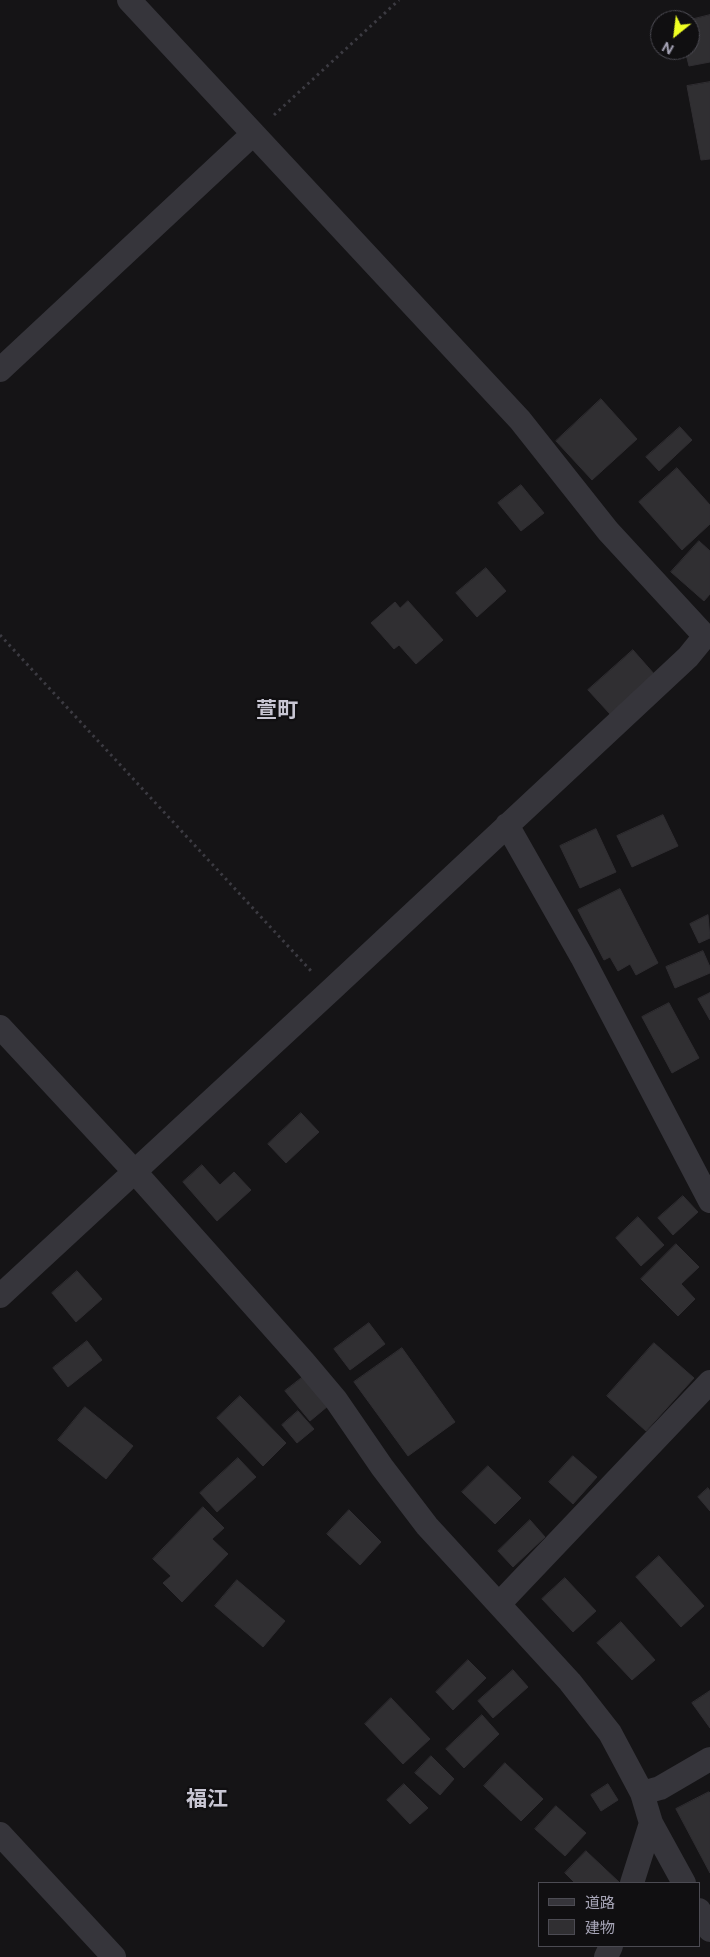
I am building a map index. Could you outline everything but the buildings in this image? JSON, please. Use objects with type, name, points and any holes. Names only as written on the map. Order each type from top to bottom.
[{"type":"street","points":[[0,1296],[688,657],[708,633],[608,532],[520,420],[129,0]]},
{"type":"street","points":[[0,370],[253,134]]},
{"type":"street","points":[[507,825],[582,957],[710,1201]]},
{"type":"street","points":[[0,1026],[135,1172],[304,1362],[336,1400],[382,1467],[427,1526],[570,1682],[610,1733],[642,1792],[651,1823],[683,1882]]},
{"type":"street","points":[[499,1604],[710,1382]]},
{"type":"street","points":[[642,1792],[660,1788],[710,1759]]},
{"type":"street","points":[[632,1882],[651,1823]]},
{"type":"street","points":[[0,1834],[114,1957]]},
{"type":"street","points":[[700,1912],[710,1930]]},
{"type":"path","points":[[253,134],[400,0]]},
{"type":"path","points":[[0,635],[330,991]]},
{"type":"district","name":"萱町","points":[[277,711]]},
{"type":"district","name":"福江","points":[[207,1800]]}]
